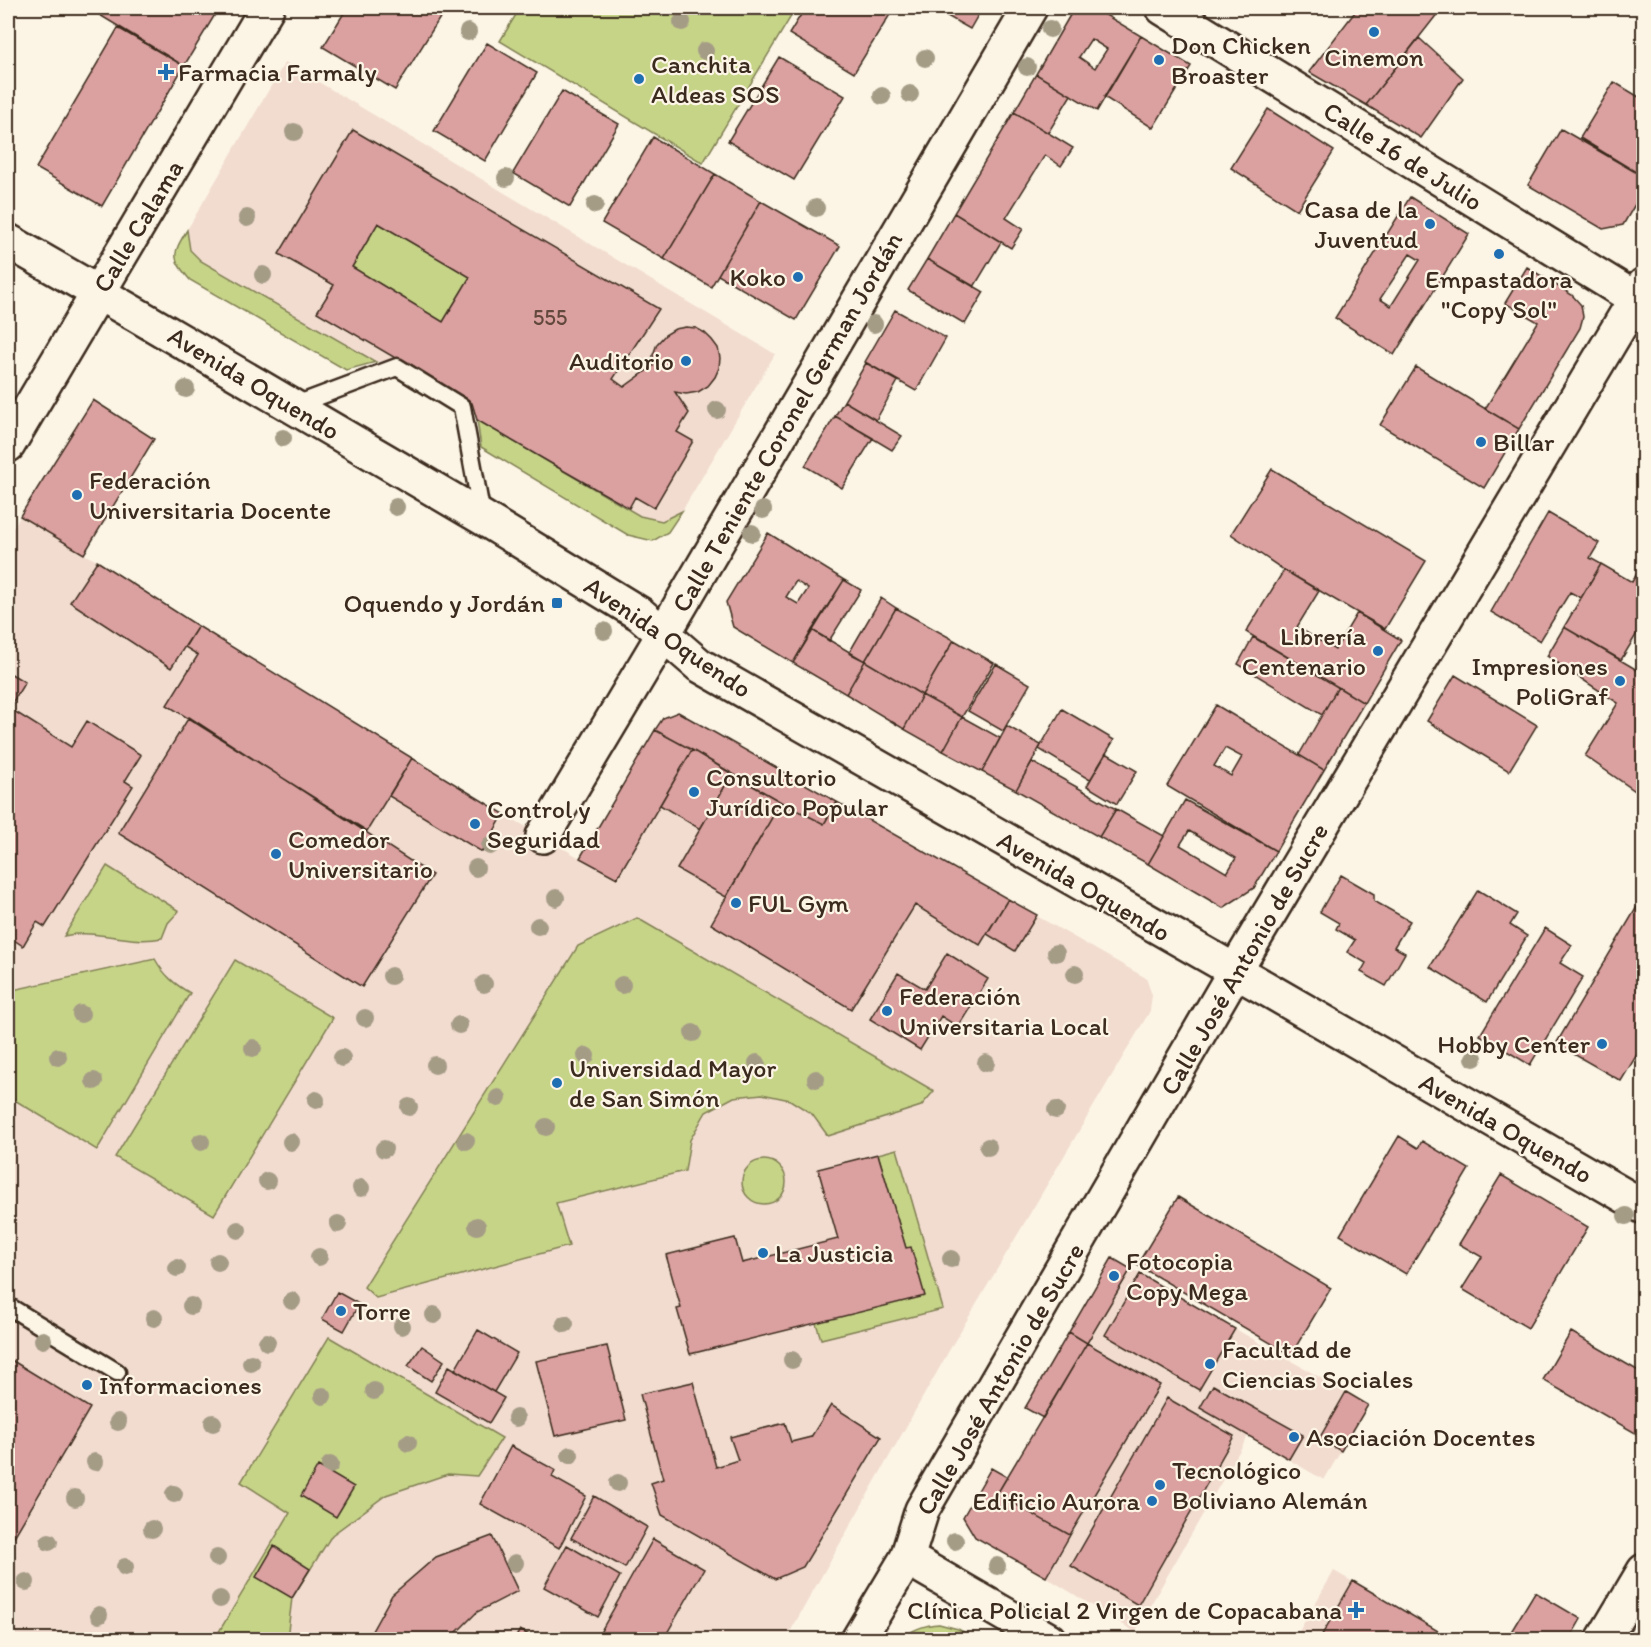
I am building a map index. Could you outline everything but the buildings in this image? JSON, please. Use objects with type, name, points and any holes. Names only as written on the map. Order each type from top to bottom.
[{"type":"street","name":"Calle Calama","points":[[8,445],[267,8]]},
{"type":"street","name":"Calle Teniente Coronel German Jordán","points":[[543,836],[1030,8]]},
{"type":"street","name":"Calle 16 de Julio","points":[[1163,8],[1641,296]]},
{"type":"street","name":"Avenida Oquendo","points":[[8,241],[483,518],[640,614],[699,665],[1644,1208]]},
{"type":"street","name":"Calle José Antonio de Sucre","points":[[858,1640],[907,1558],[922,1510],[1235,971],[1430,642],[1641,296]]},
{"type":"street","points":[[907,1558],[1049,1640]]},
{"type":"street","points":[[1603,1640],[1644,1571]]},
{"type":"lane","points":[[292,406],[397,367],[462,407],[483,518]]},
{"type":"lane","points":[[8,1306],[117,1372]]},
{"type":"shaded area","points":[[285,62],[775,354],[682,511],[662,521],[640,516],[477,420],[472,403],[397,359],[376,362],[201,261],[190,250],[187,230]]},
{"type":"shaded area","name":"Universidad Mayor de San Simón","points":[[93,400],[154,439],[84,554],[504,814],[580,858],[663,718],[678,712],[1146,978],[1152,995],[1150,1011],[954,1342],[786,1639],[8,1639],[8,536]]},
{"type":"shaded area","points":[[1112,1258],[1368,1405],[1324,1480],[1248,1436],[1135,1632],[1046,1577],[1160,1385],[1069,1332]]},
{"type":"shaded area","name":"Clínica Policial 2 Virgen de Copacabana","points":[[1334,1571],[1450,1638],[1449,1640],[1294,1640]]},
{"type":"green space","points":[[520,8],[796,8],[703,163],[500,41]]},
{"type":"green space","points":[[378,223],[470,277],[443,322],[352,267]]},
{"type":"green space","points":[[187,230],[190,250],[201,261],[376,362],[346,370],[190,280],[179,266],[176,256],[178,245]]},
{"type":"green space","points":[[477,420],[640,516],[662,521],[682,511],[668,532],[653,541],[628,535],[481,447]]},
{"type":"green space","points":[[107,866],[179,911],[168,923],[162,938],[137,940],[88,934],[64,936]]},
{"type":"green space","points":[[637,918],[934,1091],[921,1106],[828,1136],[812,1114],[790,1100],[762,1094],[734,1097],[706,1112],[690,1140],[685,1171],[556,1203],[569,1246],[376,1298],[364,1287],[578,946]]},
{"type":"green space","points":[[155,959],[170,979],[190,993],[97,1150],[8,1096],[8,991]]},
{"type":"green space","points":[[235,960],[333,1018],[214,1215],[115,1157]]},
{"type":"green space","points":[[897,1149],[943,1309],[821,1339],[816,1323],[906,1248],[878,1154]]},
{"type":"green space","points":[[764,1160],[779,1167],[786,1182],[779,1197],[764,1204],[749,1197],[742,1182],[749,1167]]},
{"type":"green space","points":[[329,1337],[502,1438],[477,1476],[448,1474],[386,1495],[332,1535],[292,1598],[287,1639],[214,1640],[290,1513],[241,1482]]},
{"type":"green space","points":[[939,1624],[958,1629],[977,1639],[902,1639],[919,1628]]},
{"type":"place","name":"Cinemon","points":[[1374,32]]},
{"type":"place","name":"Don Chicken Broaster","points":[[1159,60]]},
{"type":"place","name":"Farmacia Farmaly","points":[[166,72]]},
{"type":"place","name":"Canchita Aldeas SOS","points":[[639,79]]},
{"type":"place","name":"Casa de la Juventud","points":[[1430,224]]},
{"type":"place","name":"Empastadora \"Copy Sol\"","points":[[1499,254]]},
{"type":"place","name":"Koko","points":[[798,277]]},
{"type":"place","name":"Auditorio","points":[[686,361]]},
{"type":"place","name":"Billar","points":[[1481,442]]},
{"type":"place","name":"Federación Universitaria Docente","points":[[77,495]]},
{"type":"place","name":"Oquendo y Jordán","points":[[557,603]]},
{"type":"place","name":"Librería Centenario","points":[[1378,651]]},
{"type":"place","name":"Impresiones PoliGraf","points":[[1620,681]]},
{"type":"place","name":"Consultorio Jurídico Popular","points":[[694,792]]},
{"type":"place","name":"Control y Seguridad","points":[[475,824]]},
{"type":"place","name":"Comedor Universitario","points":[[276,854]]},
{"type":"place","name":"FUL Gym","points":[[736,903]]},
{"type":"place","name":"Federación Universitaria Local","points":[[887,1011]]},
{"type":"place","name":"Hobby Center","points":[[1602,1044]]},
{"type":"place","name":"Universidad Mayor de San Simón","points":[[557,1083]]},
{"type":"place","name":"La Justicia","points":[[763,1253]]},
{"type":"place","name":"Fotocopia Copy Mega","points":[[1114,1276]]},
{"type":"place","name":"Torre","points":[[341,1311]]},
{"type":"place","name":"Facultad de Ciencias Sociales","points":[[1210,1364]]},
{"type":"place","name":"Informaciones","points":[[87,1385]]},
{"type":"place","name":"Asociación Docentes","points":[[1294,1437]]},
{"type":"place","name":"Tecnológico Boliviano Alemán","points":[[1160,1485]]},
{"type":"place","name":"Edificio Aurora","points":[[1152,1501]]},
{"type":"place","name":"Clínica Policial 2 Virgen de Copacabana","points":[[1356,1610]]}]
